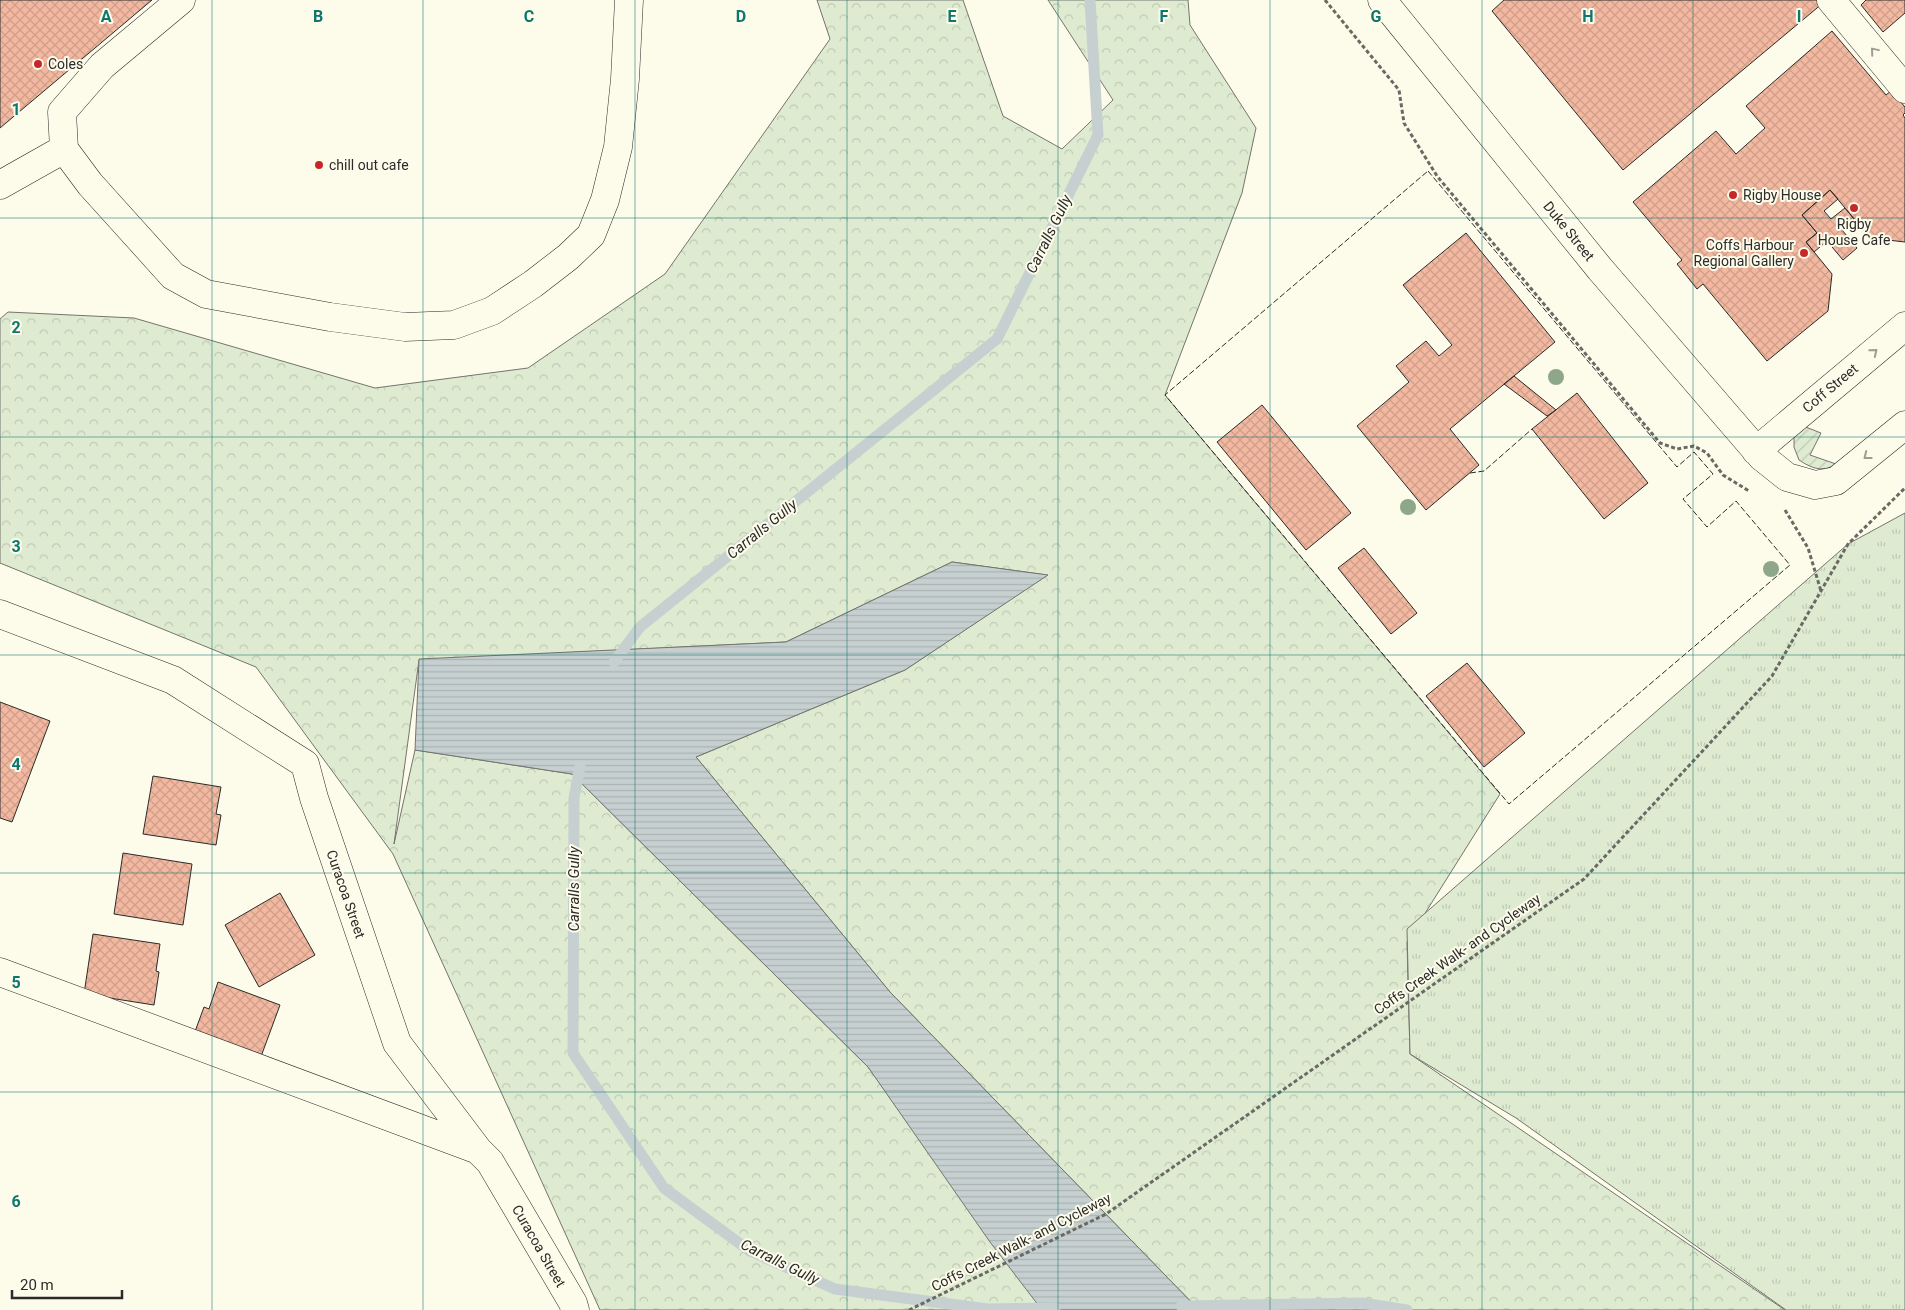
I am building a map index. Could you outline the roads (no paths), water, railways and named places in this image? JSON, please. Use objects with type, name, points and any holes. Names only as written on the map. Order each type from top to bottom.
[{"type":"street","points":[[181,0],[102,66],[62,112],[64,149],[90,184],[173,276],[206,294],[321,316],[405,327],[454,325],[492,311],[533,284],[568,257],[590,235],[606,200],[618,147],[625,79],[629,0]]},
{"type":"street","name":"Duke Street","points":[[1382,0],[1600,269],[1759,454]]},
{"type":"street","points":[[1831,0],[1905,89]]},
{"type":"street","points":[[0,185],[64,149]]},
{"type":"street","name":"Coff Street","points":[[1759,454],[1905,326]]},
{"type":"street","points":[[1759,454],[1787,477],[1815,485],[1836,480],[1905,426]]},
{"type":"street","name":"Curacoa Street","points":[[0,614],[173,680],[305,764],[314,798],[397,1042],[478,1150],[490,1162],[579,1308]]},
{"type":"street","points":[[0,972],[478,1150]]},
{"type":"waterway","name":"Carralls Gully","points":[[614,662],[640,627],[997,339],[1098,135],[1090,0]]},
{"type":"waterway","name":"Carralls Gully","points":[[580,766],[574,798],[573,1053],[664,1188],[750,1251],[835,1289],[988,1309],[1055,1308]]},
{"type":"waterway","name":"Carralls Gully","points":[[1181,1306],[1362,1303],[1407,1310]]},
{"type":"place","name":"Coles","points":[[38,64]]},
{"type":"place","name":"chill out cafe","points":[[319,165]]},
{"type":"place","name":"Rigby House","points":[[1733,195]]},
{"type":"place","name":"Rigby House Cafe","points":[[1854,208]]},
{"type":"place","name":"Coffs Harbour Regional Gallery","points":[[1804,253]]}]
